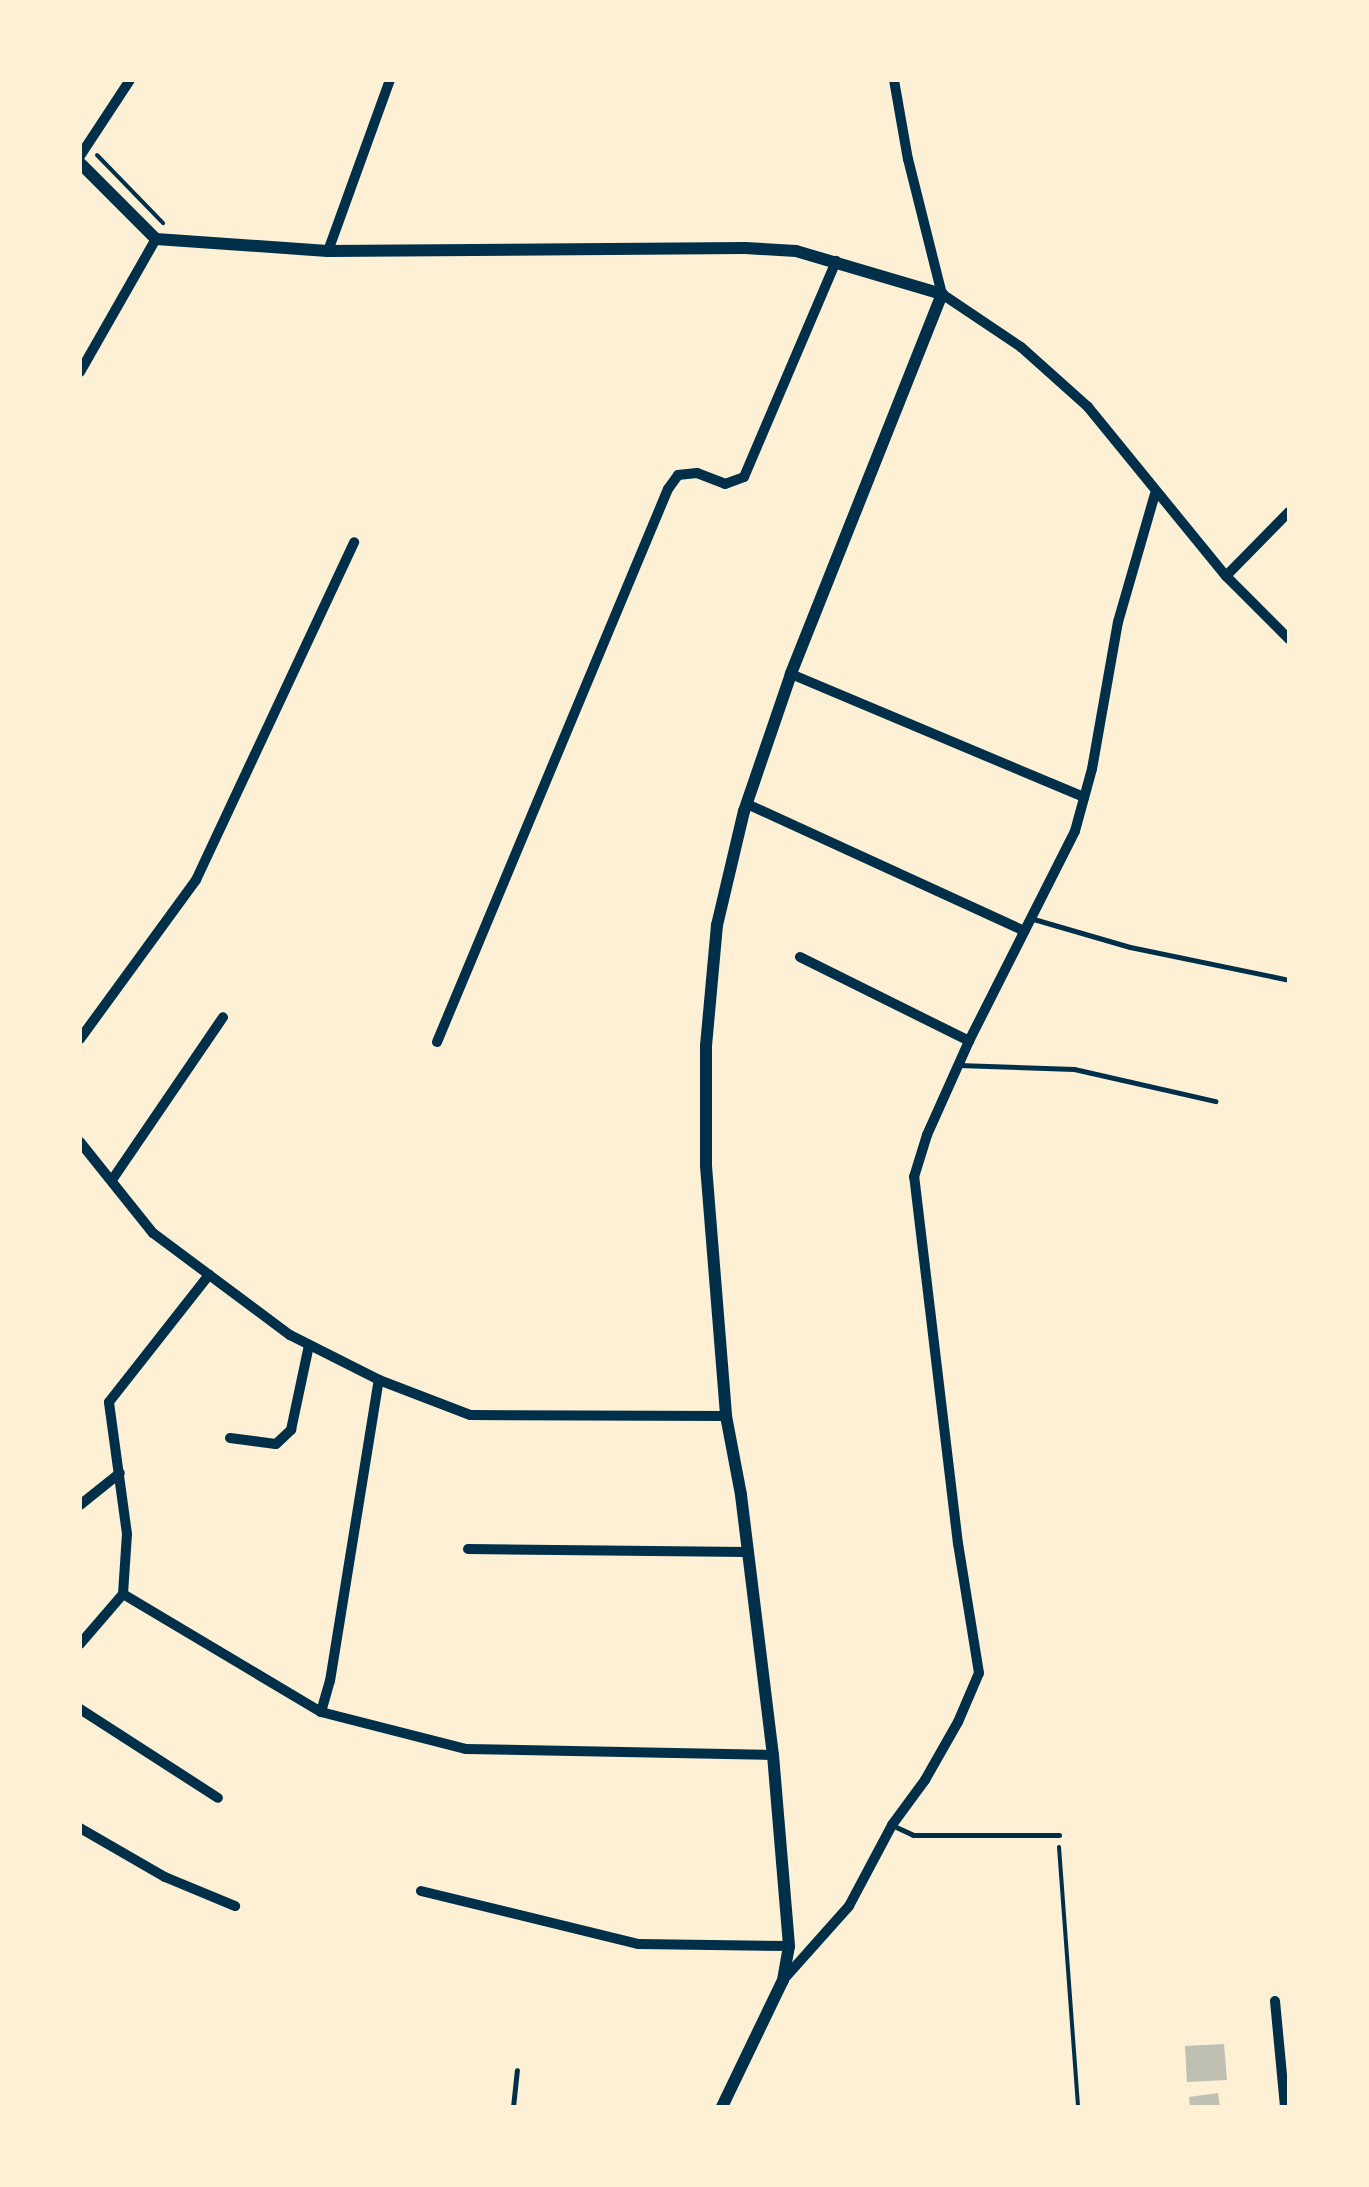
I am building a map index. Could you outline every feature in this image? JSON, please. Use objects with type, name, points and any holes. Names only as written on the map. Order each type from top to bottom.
[{"type":"street","points":[[130,80],[80,159],[156,238],[328,252],[744,248],[796,251],[942,294],[1021,347],[1088,408],[1226,576],[1289,638]]},
{"type":"street","points":[[328,252],[390,80]]},
{"type":"street","points":[[722,2107],[783,1980],[789,1946],[772,1755],[726,1416],[706,1166],[706,1045],[717,925],[746,804],[791,674],[942,294],[908,160],[894,80]]},
{"type":"street","points":[[80,372],[156,238]]},
{"type":"street","points":[[438,1042],[668,488],[678,475],[697,473],[725,484],[744,476],[836,261]]},
{"type":"street","points":[[783,1980],[849,1906],[892,1825],[926,1780],[979,1673],[958,1544],[914,1177],[927,1134],[969,1041],[1075,831],[1118,622],[1155,494]]},
{"type":"street","points":[[1226,576],[1289,512]]},
{"type":"street","points":[[80,1039],[196,880],[354,542]]},
{"type":"street","points":[[791,674],[1084,797]]},
{"type":"street","points":[[746,804],[1024,931]]},
{"type":"street","points":[[800,957],[969,1041]]},
{"type":"street","points":[[112,1180],[223,1018]]},
{"type":"street","points":[[80,1142],[153,1234],[308,1345],[380,1380],[470,1415],[726,1416]]},
{"type":"street","points":[[80,1644],[123,1594],[127,1534],[109,1402],[209,1275]]},
{"type":"street","points":[[230,1438],[276,1444],[292,1430],[308,1345]]},
{"type":"street","points":[[321,1712],[380,1380]]},
{"type":"street","points":[[80,1505],[120,1473]]},
{"type":"street","points":[[468,1549],[746,1552]]},
{"type":"street","points":[[123,1594],[321,1712],[466,1749],[772,1755]]},
{"type":"street","points":[[80,1710],[218,1798]]},
{"type":"street","points":[[80,1828],[165,1877],[235,1906]]},
{"type":"street","points":[[420,1892],[638,1944],[789,1946]]},
{"type":"street","points":[[1275,2001],[1285,2107]]},
{"type":"lane","points":[[1030,918],[1130,947],[1289,980]]},
{"type":"lane","points":[[958,1066],[1074,1069],[1215,1101]]},
{"type":"lane","points":[[892,1825],[913,1835],[1058,1835]]},
{"type":"lane","points":[[514,2107],[518,2070]]},
{"type":"path","points":[[1058,1835],[1078,2107]]},
{"type":"building","points":[[1224,2044],[1227,2080],[1187,2082],[1185,2046]]},
{"type":"building","points":[[1218,2093],[1220,2107],[1190,2107],[1189,2097]]}]
